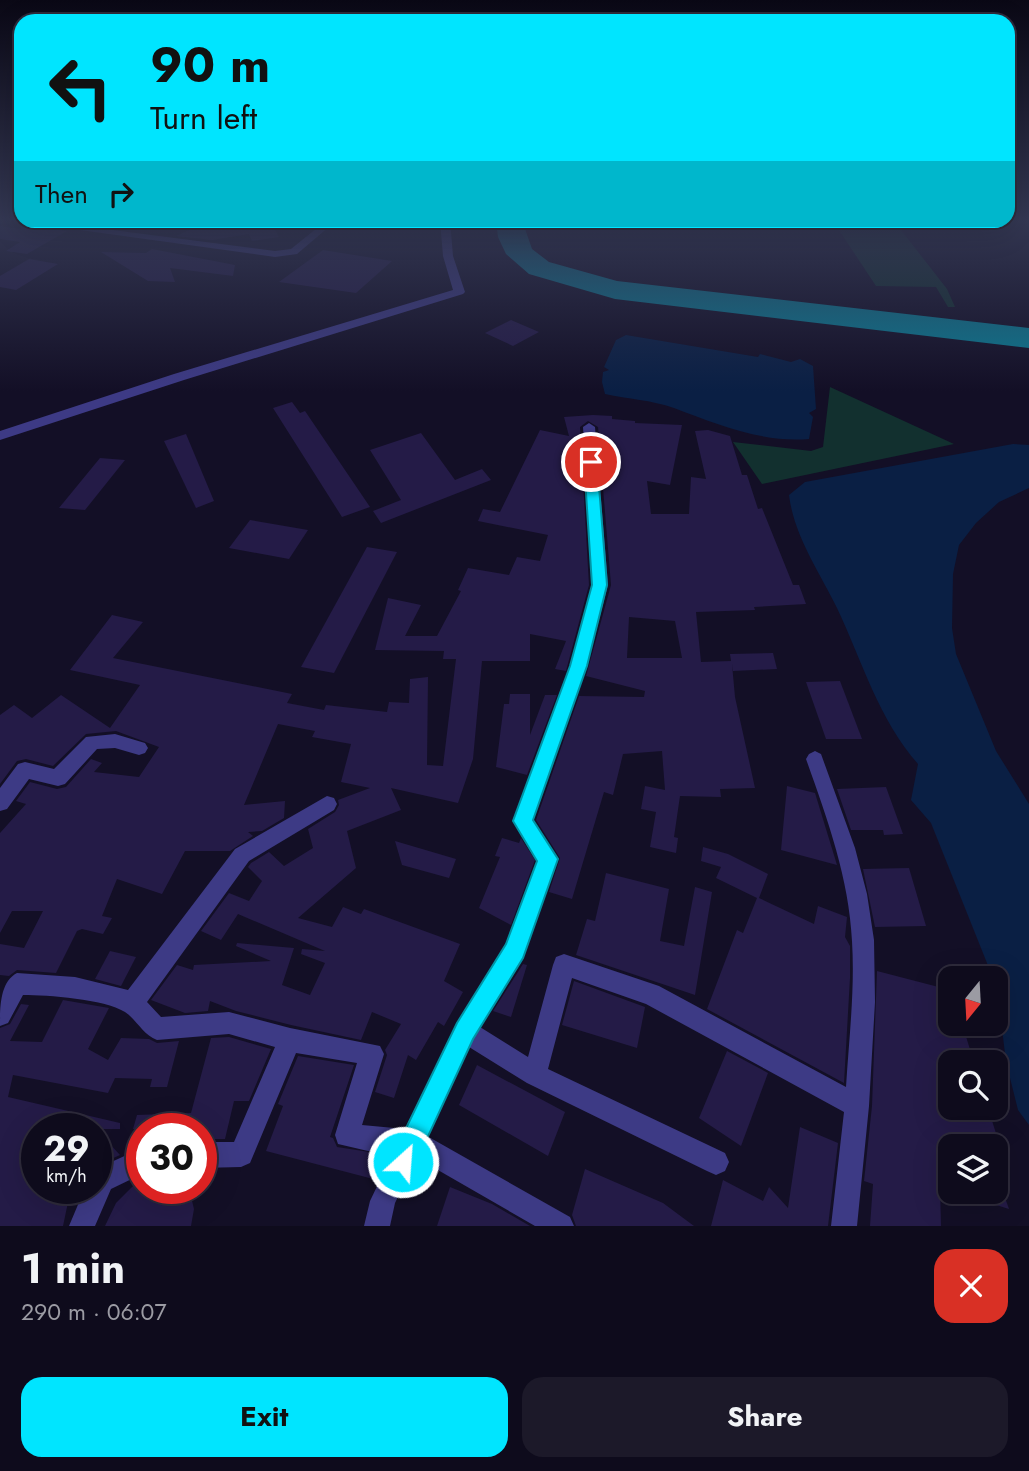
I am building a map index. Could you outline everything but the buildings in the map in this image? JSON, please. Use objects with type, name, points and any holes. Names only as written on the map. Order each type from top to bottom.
[{"type":"street","points":[[0,436],[180,377],[459,292],[454,276]]},
{"type":"street","points":[[377,1226],[383,1201],[465,1031],[515,951],[548,859],[523,821],[579,666],[600,585],[589,427]]},
{"type":"street","points":[[0,803],[25,770],[58,778],[92,742],[115,741],[139,748]]},
{"type":"street","points":[[815,759],[840,837],[863,939],[857,1106],[844,1226]]},
{"type":"street","points":[[132,1003],[242,855],[327,804]]},
{"type":"street","points":[[535,1075],[564,965],[651,994],[857,1106]]},
{"type":"street","points":[[0,1016],[17,984],[46,984],[95,990],[132,1003],[157,1029],[229,1023],[290,1040],[372,1054],[347,1135],[413,1142],[561,1226]]},
{"type":"street","points":[[465,1031],[535,1075],[716,1162]]},
{"type":"street","points":[[217,1155],[242,1154],[290,1040]]},
{"type":"street","points":[[82,1226],[102,1180],[126,1169]]},
{"type":"green space","points":[[870,276],[937,276],[947,289],[955,307],[948,307],[936,287],[876,286]]},
{"type":"green space","points":[[830,387],[954,444],[762,484],[733,442],[811,451],[823,447]]},
{"type":"water","points":[[626,335],[758,357],[760,354],[791,362],[800,359],[813,366],[816,409],[809,413],[813,417],[809,439],[757,435],[665,405],[605,394],[603,372],[609,370],[604,367],[616,340]]},
{"type":"water","points":[[1013,444],[1029,445],[1029,488],[999,502],[976,523],[959,545],[953,574],[952,628],[956,654],[996,751],[1029,804],[1029,1125],[1018,1110],[1008,1070],[1008,1050],[1005,1050],[1003,1036],[1008,1036],[1008,966],[988,966],[931,823],[911,800],[918,764],[892,729],[796,525],[789,495],[805,482]]},
{"type":"taxiway","points":[[567,276],[615,290],[1029,338]]},
{"type":"route","points":[[403,1162],[465,1031],[515,951],[548,859],[523,821],[579,666],[600,585],[591,462]]}]
